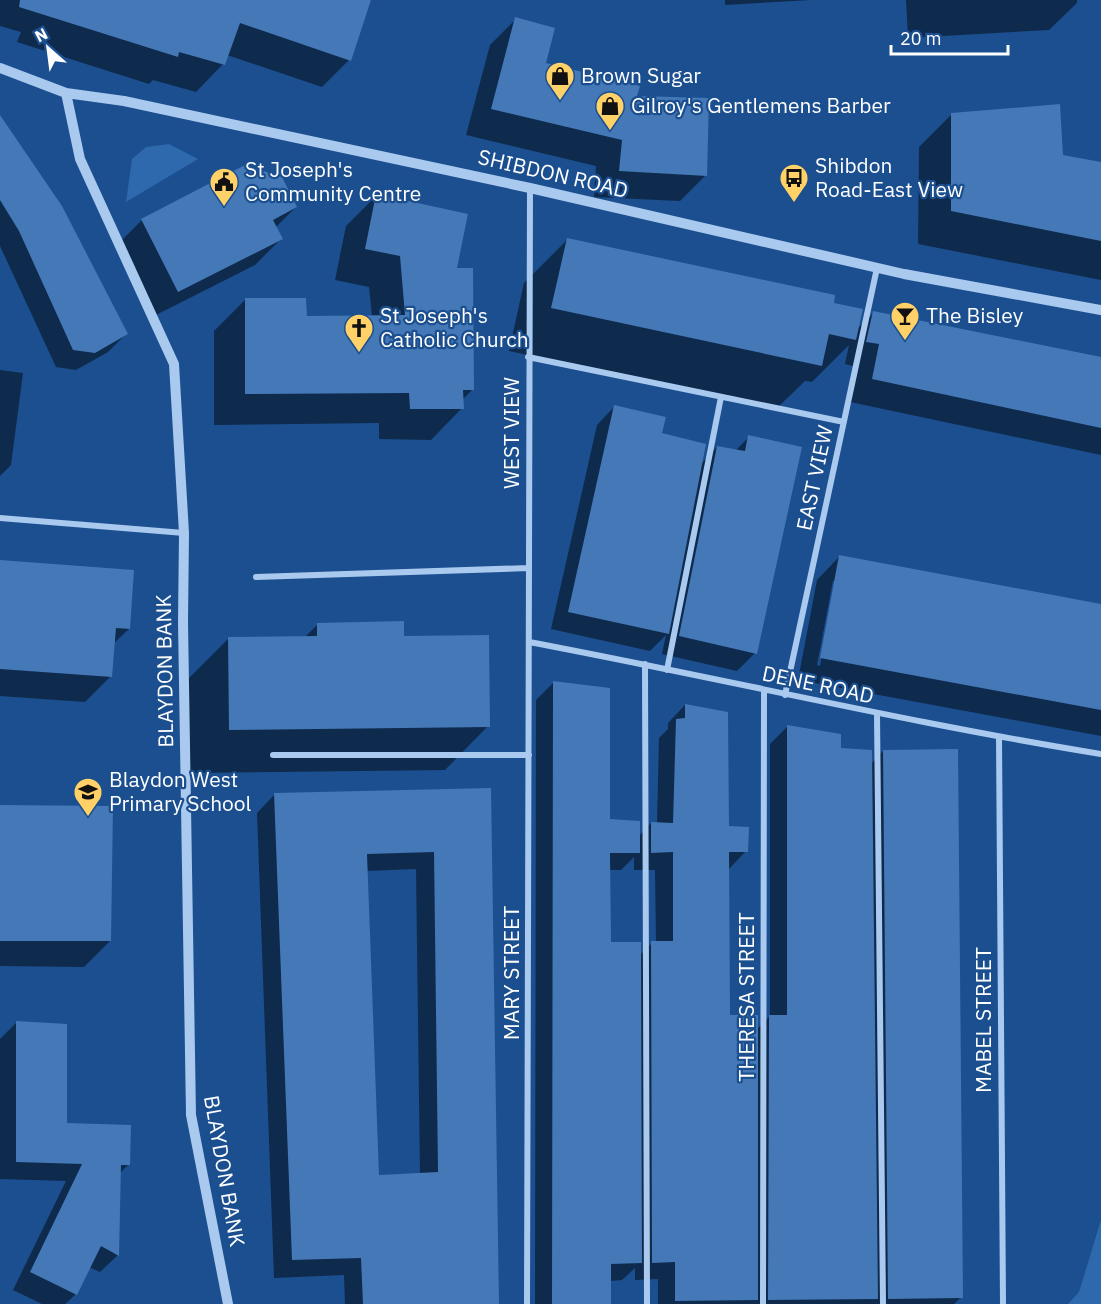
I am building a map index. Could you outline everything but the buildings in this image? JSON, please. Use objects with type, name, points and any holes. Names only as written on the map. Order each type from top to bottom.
[{"type":"street","name":"SHIBDON ROAD","points":[[0,68],[66,93],[124,101],[530,188],[876,268],[1101,310]]},
{"type":"street","name":"BLAYDON BANK","points":[[66,93],[80,159],[174,364],[184,533],[183,622],[191,1115],[228,1304]]},
{"type":"street","name":"WEST VIEW","points":[[529,642],[530,188]]},
{"type":"street","name":"EAST VIEW","points":[[785,695],[876,268]]},
{"type":"street","points":[[528,357],[844,422]]},
{"type":"street","points":[[667,670],[721,397]]},
{"type":"street","points":[[0,518],[184,533]]},
{"type":"street","points":[[256,577],[529,568]]},
{"type":"street","name":"DENE ROAD","points":[[529,642],[645,664],[877,714],[1101,754]]},
{"type":"street","name":"MARY STREET","points":[[527,1304],[529,642]]},
{"type":"street","points":[[645,664],[647,1304]]},
{"type":"street","name":"THERESA STREET","points":[[763,1304],[764,691]]},
{"type":"street","points":[[877,714],[883,1304]]},
{"type":"street","name":"MABEL STREET","points":[[999,736],[1003,1304]]},
{"type":"street","points":[[273,755],[529,755]]},
{"type":"shaded area","points":[[169,144],[198,159],[126,202],[132,159],[146,147]]},
{"type":"shaded area","points":[[1101,1220],[1101,1304],[1068,1304],[1079,1292]]},
{"type":"place","name":"Brown Sugar","points":[[560,102]]},
{"type":"place","name":"Gilroy's Gentlemens Barber","points":[[610,132]]},
{"type":"place","name":"Shibdon Road-East View","points":[[794,204]]},
{"type":"place","name":"St Joseph's Community Centre","points":[[224,208]]},
{"type":"place","name":"The Bisley","points":[[905,342]]},
{"type":"place","name":"St Joseph's Catholic Church","points":[[359,354]]},
{"type":"place","name":"Blaydon West Primary School","points":[[88,818]]}]
